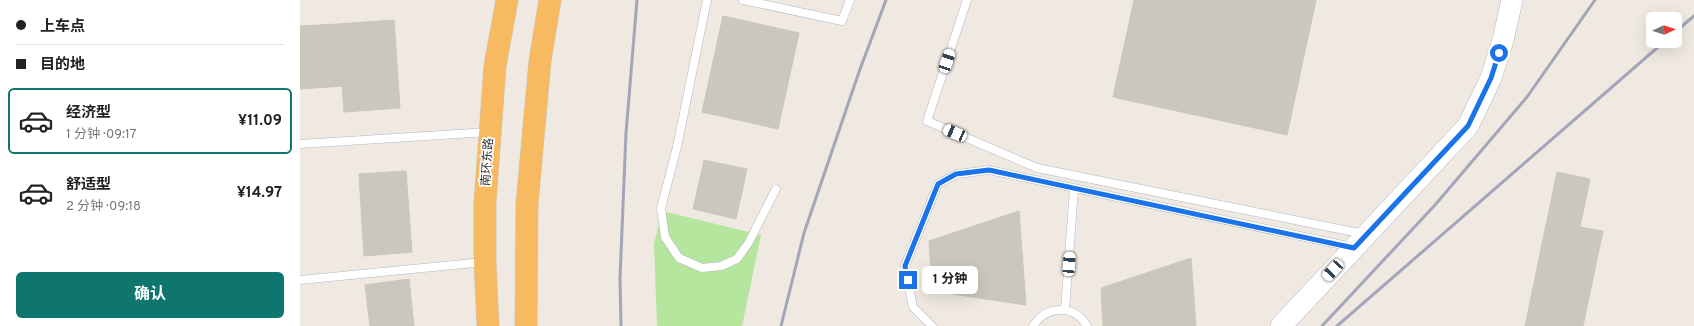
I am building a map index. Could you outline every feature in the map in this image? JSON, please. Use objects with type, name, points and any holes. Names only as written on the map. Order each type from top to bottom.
[{"type":"highway","name":"南环东路","points":[[488,326],[485,262],[485,203],[495,66],[507,0]]},
{"type":"highway","points":[[526,326],[527,204],[540,61],[550,0]]},
{"type":"street","points":[[1281,326],[1468,126],[1491,78],[1503,40],[1512,0]]},
{"type":"lane","points":[[708,0],[677,147],[660,208],[665,237],[679,258],[702,268],[722,266],[737,259],[750,242],[776,189]]},
{"type":"lane","points":[[743,0],[842,21],[850,0]]},
{"type":"lane","points":[[967,0],[927,122],[1037,168],[1360,241]]},
{"type":"lane","points":[[300,144],[490,132]]},
{"type":"lane","points":[[932,326],[913,307],[905,266],[938,184],[956,174],[989,170],[1074,188],[1360,241]]},
{"type":"lane","points":[[1065,310],[1074,188]]},
{"type":"lane","points":[[300,280],[485,262]]},
{"type":"lane","points":[[1033,326],[1045,313],[1055,310],[1065,310],[1075,313],[1087,326]]},
{"type":"green space","points":[[662,211],[761,235],[742,326],[657,326],[654,244]]},
{"type":"building","points":[[1134,0],[1316,0],[1287,135],[1113,97]]},
{"type":"building","points":[[723,16],[799,33],[778,129],[702,112]]},
{"type":"building","points":[[394,20],[400,108],[344,112],[338,24]]},
{"type":"building","points":[[338,24],[343,86],[300,89],[300,26]]},
{"type":"building","points":[[704,160],[747,169],[736,219],[693,209]]},
{"type":"building","points":[[406,171],[412,252],[364,256],[359,174]]},
{"type":"building","points":[[1557,172],[1590,179],[1580,227],[1603,231],[1583,326],[1525,326]]},
{"type":"building","points":[[1019,211],[1026,305],[932,291],[929,241]]},
{"type":"building","points":[[1191,258],[1196,326],[1103,326],[1101,288]]},
{"type":"building","points":[[409,279],[414,326],[370,326],[365,285]]},
{"type":"railway","points":[[621,326],[620,278],[626,133],[637,0]]},
{"type":"railway","points":[[781,326],[804,233],[859,72],[886,0]]},
{"type":"railway","points":[[1322,326],[1435,205],[1527,97],[1595,0]]},
{"type":"railway","points":[[1682,26],[1694,16]]},
{"type":"railway","points":[[1337,326],[1657,48]]},
{"type":"route","points":[[908,280],[905,266],[938,184],[956,174],[989,170],[1354,248],[1468,126],[1491,78],[1499,53]]}]
